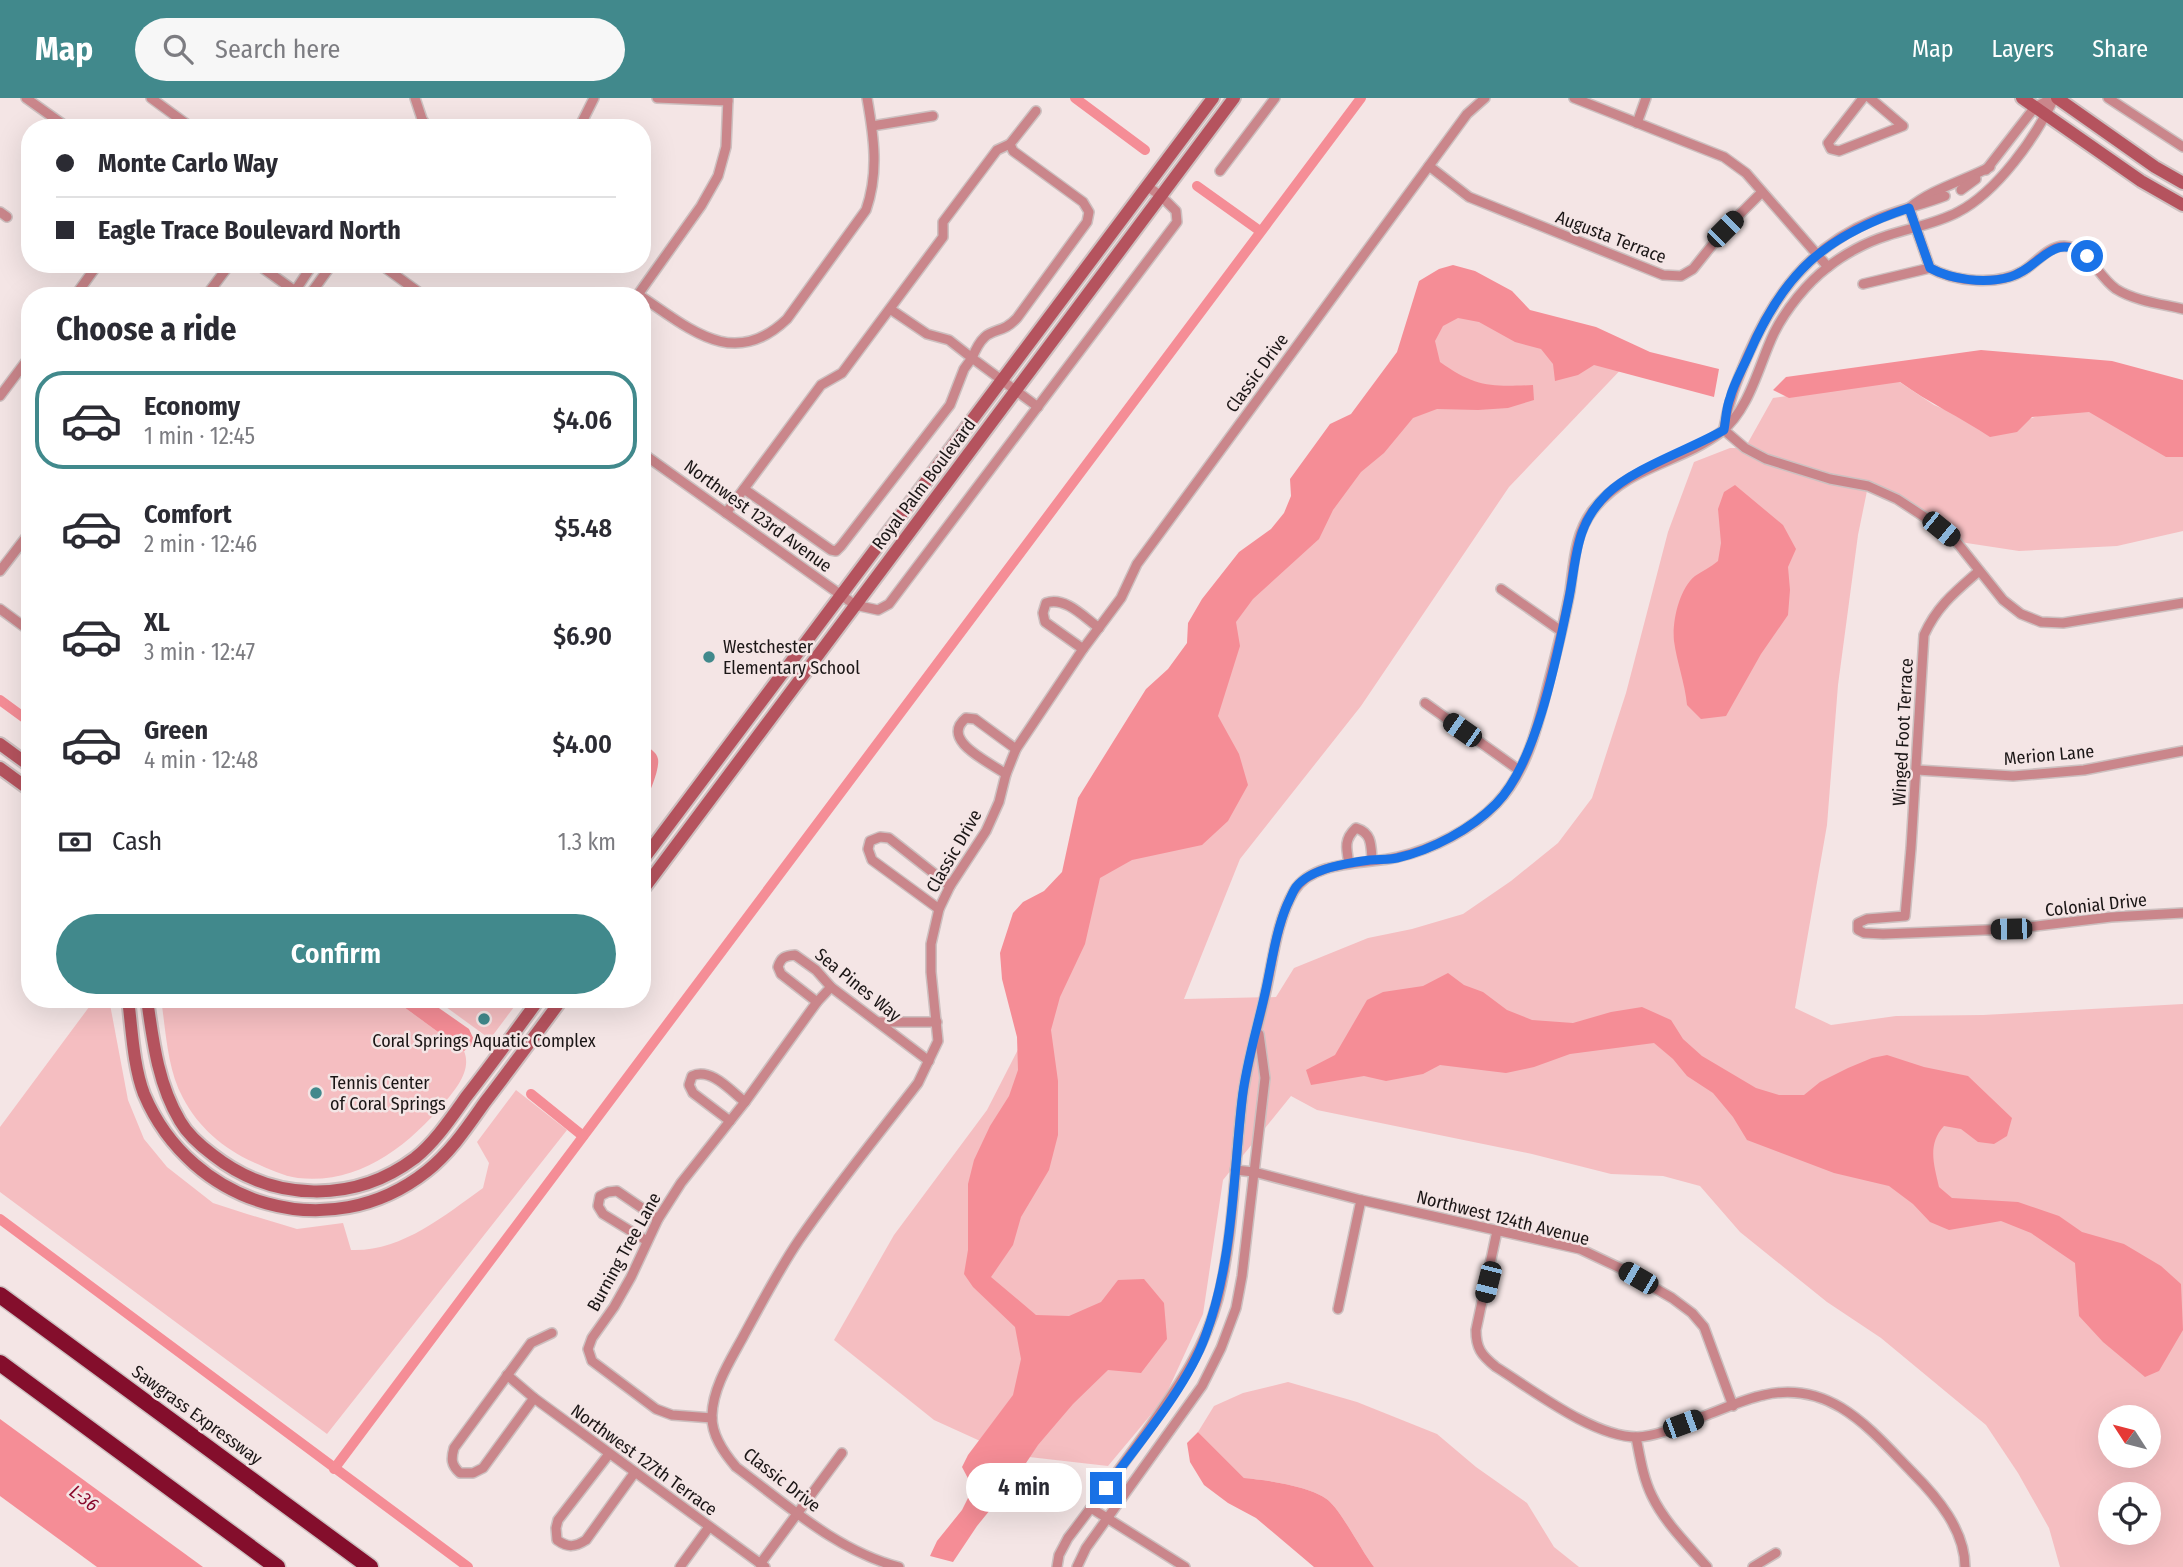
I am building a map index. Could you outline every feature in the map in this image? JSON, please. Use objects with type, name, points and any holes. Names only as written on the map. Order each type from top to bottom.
[{"type":"highway","name":"Sawgrass Expressway","points":[[0,1295],[370,1567]]},
{"type":"highway","points":[[0,1363],[277,1567]]},
{"type":"street","points":[[26,98],[40,102],[58,119]]},
{"type":"street","points":[[150,98],[179,119]]},
{"type":"street","points":[[415,98],[422,119]]},
{"type":"street","points":[[584,119],[594,98]]},
{"type":"street","points":[[646,287],[718,176],[726,147],[728,99],[657,98]]},
{"type":"street","points":[[651,303],[692,330],[715,341],[749,343],[774,331],[787,319],[866,210],[873,190],[875,171],[867,98]]},
{"type":"street","name":"Royal Palm Boulevard","points":[[651,848],[1213,98]]},
{"type":"street","name":"Royal Palm Boulevard","points":[[651,879],[1234,98]]},
{"type":"street","points":[[1220,171],[1275,98]]},
{"type":"street","name":"Classic Drive","points":[[898,1567],[839,1541],[736,1467],[724,1453],[712,1418],[714,1398],[725,1370],[799,1240],[918,1083],[929,1061],[938,1041],[930,972],[931,944],[939,909],[950,886],[986,831],[999,802],[1016,750],[1083,649],[1121,598],[1137,564],[1466,114],[1486,98]]},
{"type":"street","points":[[1574,98],[1724,157],[1746,173],[1828,267]]},
{"type":"street","points":[[1637,123],[1646,98]]},
{"type":"street","points":[[1863,98],[1828,143],[1831,149],[1839,152],[1903,125],[1870,98]]},
{"type":"street","points":[[2022,98],[2141,181],[2183,205]]},
{"type":"street","points":[[1961,190],[1990,167],[2035,107],[2055,98]]},
{"type":"street","points":[[1057,1567],[1059,1555],[1068,1538],[1185,1378],[1204,1342],[1224,1273],[1242,1096],[1275,948],[1286,907],[1296,886],[1311,874],[1349,863],[1396,858],[1433,845],[1467,827],[1497,803],[1532,744],[1561,631],[1579,536],[1589,515],[1623,480],[1724,430],[1743,403],[1776,328],[1800,295],[1828,267],[1882,237],[1957,213],[1982,196],[2014,162],[2055,98]]},
{"type":"street","points":[[2055,98],[2155,167],[2183,183]]},
{"type":"street","points":[[2108,98],[2183,147]]},
{"type":"street","points":[[726,513],[821,385],[842,373],[890,309],[943,237],[943,222],[997,150],[1010,144],[1036,111]]},
{"type":"street","points":[[872,126],[933,116]]},
{"type":"street","points":[[744,489],[836,551],[950,405],[964,369],[982,338],[1017,318],[1089,217],[1088,208],[1083,202],[1013,150],[1010,144]]},
{"type":"street","name":"Augusta Terrace","points":[[1429,166],[1469,197],[1663,275],[1681,276],[1693,269],[1725,229],[1762,192]]},
{"type":"street","points":[[1909,208],[1926,195],[1966,180],[1990,167]]},
{"type":"street","points":[[855,605],[878,610],[888,604],[1177,222],[1176,211],[1147,187]]},
{"type":"street","points":[[1724,430],[1729,398],[1762,323],[1786,286],[1816,254],[1841,236],[1874,220],[1945,197]]},
{"type":"street","points":[[1909,208],[1930,268],[1945,276],[1968,279],[2000,278],[2023,271],[2060,246],[2076,248],[2087,256],[2117,289],[2131,296],[2183,309]]},
{"type":"street","points":[[1863,284],[1930,268]]},
{"type":"street","points":[[270,273],[290,287]]},
{"type":"street","points":[[392,273],[412,287]]},
{"type":"street","points":[[890,309],[927,334],[949,340],[1038,407]]},
{"type":"street","points":[[0,396],[21,368]]},
{"type":"street","points":[[1724,430],[1745,448],[1766,459],[1829,479],[1868,486],[1896,499],[1955,540],[2003,600],[2021,614],[2041,622],[2063,623],[2183,603]]},
{"type":"street","name":"Northwest 123rd Avenue","points":[[651,459],[855,605]]},
{"type":"street","points":[[0,572],[21,544]]},
{"type":"street","name":"Winged Foot Terrace","points":[[1905,916],[1917,770],[1924,635],[1933,616],[1947,599],[1979,571]]},
{"type":"street","points":[[1501,589],[1561,631]]},
{"type":"street","points":[[1083,649],[1045,622],[1042,612],[1046,603],[1055,600],[1063,602],[1099,628]]},
{"type":"street","points":[[0,609],[21,624]]},
{"type":"street","points":[[1424,703],[1519,770]]},
{"type":"street","points":[[1006,774],[961,743],[957,733],[959,723],[966,718],[975,719],[1016,750]]},
{"type":"street","points":[[0,744],[21,759]]},
{"type":"street","name":"Merion Lane","points":[[1917,770],[2012,776],[2084,770],[2183,751]]},
{"type":"street","points":[[0,768],[21,783]]},
{"type":"street","points":[[1349,863],[1345,844],[1349,834],[1356,828],[1364,830],[1370,839],[1372,859]]},
{"type":"street","points":[[939,909],[872,860],[868,849],[870,841],[880,836],[889,838],[950,886]]},
{"type":"street","name":"Colonial Drive","points":[[1905,916],[1867,919],[1858,923],[1857,930],[1883,934],[2011,929],[2111,917],[2183,913]]},
{"type":"street","name":"Sea Pines Way","points":[[817,1002],[781,974],[778,967],[780,960],[795,955],[929,1061]]},
{"type":"street","name":"Burning Tree Lane","points":[[712,1418],[672,1415],[656,1409],[592,1361],[589,1349],[592,1338],[620,1297],[658,1219],[681,1183],[831,986]]},
{"type":"street","points":[[130,1008],[144,1093],[168,1136],[185,1156],[235,1193],[263,1203],[297,1210],[332,1211],[355,1206],[399,1190],[428,1170],[454,1144],[555,1008]]},
{"type":"street","points":[[148,1008],[156,1060],[181,1124],[200,1144],[242,1175],[269,1185],[299,1191],[329,1191],[356,1186],[389,1174],[416,1157],[440,1132],[532,1008]]},
{"type":"street","points":[[878,1022],[937,1022]]},
{"type":"street","points":[[1077,1567],[1106,1518],[1202,1386],[1221,1348],[1236,1308],[1265,1078],[1258,1028]]},
{"type":"street","points":[[730,1121],[693,1093],[689,1085],[692,1076],[700,1072],[709,1074],[745,1102]]},
{"type":"street","name":"Northwest 124th Avenue","points":[[1235,1170],[1254,1172],[1362,1200],[1580,1250],[1620,1268],[1672,1298],[1692,1313],[1703,1327],[1733,1406]]},
{"type":"street","points":[[647,1241],[603,1214],[598,1206],[600,1196],[617,1191],[658,1219]]},
{"type":"street","points":[[1338,1309],[1362,1200]]},
{"type":"street","points":[[1497,1231],[1476,1330],[1476,1345],[1482,1355],[1496,1367],[1594,1427],[1636,1437],[1658,1433],[1763,1395],[1787,1392],[1826,1399],[1869,1429],[1916,1477],[1951,1519],[1960,1537],[1965,1567]]},
{"type":"street","points":[[534,1398],[483,1468],[473,1473],[460,1473],[454,1467],[451,1458],[454,1448],[507,1375],[531,1343],[552,1333]]},
{"type":"street","name":"Northwest 127th Terrace","points":[[507,1375],[609,1454],[763,1565]]},
{"type":"street","points":[[1636,1437],[1652,1497],[1669,1523],[1707,1567]]},
{"type":"street","points":[[763,1565],[797,1513],[842,1453]]},
{"type":"street","points":[[609,1454],[558,1520],[555,1528],[557,1540],[565,1546],[577,1546],[586,1540],[635,1472]]},
{"type":"street","points":[[1091,1508],[1185,1567]]},
{"type":"street","points":[[680,1567],[709,1527]]},
{"type":"street","points":[[1753,1567],[1776,1553]]},
{"type":"shaded area","points":[[1460,298],[1628,362],[1509,487],[1361,706],[1240,859],[1184,999],[1276,997],[1294,968],[1368,938],[1463,914],[1511,881],[1558,843],[1592,798],[1626,693],[1668,532],[1694,462],[1730,448],[1745,448],[1773,398],[1898,381],[1934,405],[1967,419],[1989,434],[2099,393],[2183,407],[2183,531],[2117,546],[2019,551],[1960,542],[1932,517],[1868,486],[1858,535],[1838,685],[1827,825],[1795,1008],[1831,1025],[1896,1016],[1983,1015],[2183,1004],[2183,1567],[2060,1567],[2049,1528],[2018,1473],[1986,1425],[1881,1338],[1827,1302],[1740,1232],[1700,1186],[1663,1176],[1611,1174],[1532,1154],[1317,1110],[1291,1096],[1223,1180],[1203,1314],[1164,1399],[1108,1466],[1011,1455],[934,1420],[834,1340],[894,1235],[987,1110],[1029,1028],[1118,765]]},
{"type":"shaded area","points":[[88,1008],[111,1008],[128,1100],[144,1139],[167,1167],[213,1203],[247,1214],[297,1229],[343,1223],[351,1250],[369,1249],[404,1239],[483,1188],[489,1163],[477,1142],[516,1090],[567,1130],[327,1434],[0,1192],[0,1127]]},
{"type":"shaded area","name":"Tennis Center of Coral Springs","points":[[162,1008],[405,1008],[464,1051],[466,1065],[462,1079],[453,1092],[415,1134],[398,1147],[362,1169],[320,1179],[298,1178],[281,1174],[242,1157],[213,1136],[196,1118],[183,1098],[168,1050]]},
{"type":"shaded area","name":"Coral Springs Aquatic Complex","points":[[447,1008],[513,1008],[490,1039]]},
{"type":"shaded area","points":[[1288,1382],[1357,1402],[1437,1434],[1476,1467],[1527,1503],[1554,1547],[1579,1567],[1374,1567],[1328,1500],[1299,1487],[1244,1478],[1198,1432],[1214,1406],[1243,1393]]},
{"type":"water","points":[[1453,265],[1475,271],[1512,291],[1530,310],[1596,327],[1650,352],[1719,369],[1714,397],[1594,365],[1578,375],[1555,381],[1553,364],[1541,349],[1515,342],[1479,322],[1458,318],[1443,326],[1435,341],[1440,362],[1463,376],[1484,384],[1533,385],[1534,400],[1508,408],[1437,409],[1413,418],[1384,453],[1361,472],[1333,510],[1319,539],[1253,599],[1236,622],[1240,646],[1218,716],[1239,754],[1248,785],[1228,821],[1202,845],[1132,860],[1100,878],[1085,944],[1060,997],[1051,1030],[1058,1081],[1058,1135],[1049,1170],[1021,1217],[1013,1245],[991,1277],[1036,1315],[1069,1316],[1101,1302],[1118,1280],[1144,1279],[1164,1303],[1167,1339],[1141,1373],[1108,1370],[1073,1404],[1038,1445],[953,1562],[930,1556],[937,1541],[962,1510],[973,1488],[962,1467],[1013,1395],[1021,1359],[1015,1327],[973,1287],[964,1274],[968,1250],[968,1184],[974,1160],[990,1126],[1009,1096],[1018,1070],[1017,1037],[1002,979],[1000,953],[1013,913],[1023,902],[1044,891],[1062,872],[1078,798],[1146,689],[1168,669],[1187,643],[1188,623],[1202,599],[1239,552],[1271,529],[1284,513],[1291,496],[1290,479],[1330,424],[1351,414],[1397,352],[1419,281],[1439,269]]},
{"type":"water","points":[[1981,350],[2112,361],[2183,380],[2183,457],[2166,457],[2089,412],[2032,417],[2017,432],[1990,437],[1900,382],[1789,398],[1773,390],[1786,377]]},
{"type":"water","points":[[1735,485],[1783,525],[1796,549],[1788,567],[1788,615],[1761,654],[1726,716],[1701,719],[1687,705],[1674,641],[1674,625],[1681,597],[1689,582],[1718,561],[1721,543],[1718,509],[1724,492]]},
{"type":"water","points":[[651,749],[658,759],[651,788]]},
{"type":"water","points":[[1448,973],[1464,985],[1483,992],[1507,1010],[1532,1020],[1573,1023],[1611,1012],[1642,1007],[1671,1020],[1683,1039],[1702,1056],[1756,1088],[1779,1095],[1804,1095],[1820,1082],[1848,1068],[1887,1055],[1924,1067],[1968,1076],[2012,1118],[2007,1136],[1994,1144],[1978,1142],[1961,1129],[1944,1126],[1935,1140],[1934,1147],[1939,1187],[1952,1198],[2018,1202],[2059,1216],[2082,1232],[2124,1244],[2161,1266],[2181,1284],[2183,1330],[2159,1371],[2145,1377],[2103,1342],[2079,1316],[2075,1263],[2031,1233],[2001,1221],[1949,1230],[1930,1222],[1913,1204],[1889,1186],[1834,1173],[1747,1140],[1733,1117],[1713,1093],[1687,1076],[1673,1059],[1654,1043],[1570,1054],[1534,1067],[1506,1073],[1440,1065],[1423,1074],[1386,1081],[1364,1076],[1311,1085],[1306,1070],[1335,1055],[1367,1000],[1383,992],[1423,986]]},
{"type":"water","points":[[405,1008],[439,1008],[469,1029],[475,1042],[464,1051]]},
{"type":"water","name":"L-36","points":[[0,1419],[203,1567],[97,1567],[0,1496]]},
{"type":"water","points":[[1198,1432],[1244,1478],[1299,1487],[1328,1500],[1374,1567],[1314,1567],[1256,1518],[1228,1503],[1204,1485],[1190,1462],[1187,1443]]},
{"type":"waterway","points":[[1075,98],[1145,150]]},
{"type":"waterway","points":[[334,1469],[1361,98]]},
{"type":"waterway","points":[[1197,186],[1260,231]]},
{"type":"waterway","points":[[0,700],[21,715]]},
{"type":"waterway","points":[[531,1094],[583,1136]]},
{"type":"waterway","points":[[0,1219],[468,1567]]},
{"type":"place","name":"Westchester Elementary School","points":[[709,657]]},
{"type":"place","name":"Coral Springs Aquatic Complex","points":[[484,1019]]},
{"type":"place","name":"Tennis Center of Coral Springs","points":[[316,1093]]},
{"type":"route","points":[[1106,1488],[1185,1378],[1204,1342],[1216,1304],[1224,1273],[1242,1096],[1275,948],[1286,907],[1296,886],[1311,874],[1349,863],[1396,858],[1433,845],[1467,827],[1497,803],[1532,744],[1561,631],[1579,536],[1589,515],[1623,480],[1724,430],[1729,398],[1762,323],[1786,286],[1816,254],[1841,236],[1874,220],[1909,208],[1930,268],[1945,276],[1968,279],[2010,277],[2060,246],[2076,248],[2087,256]]}]
